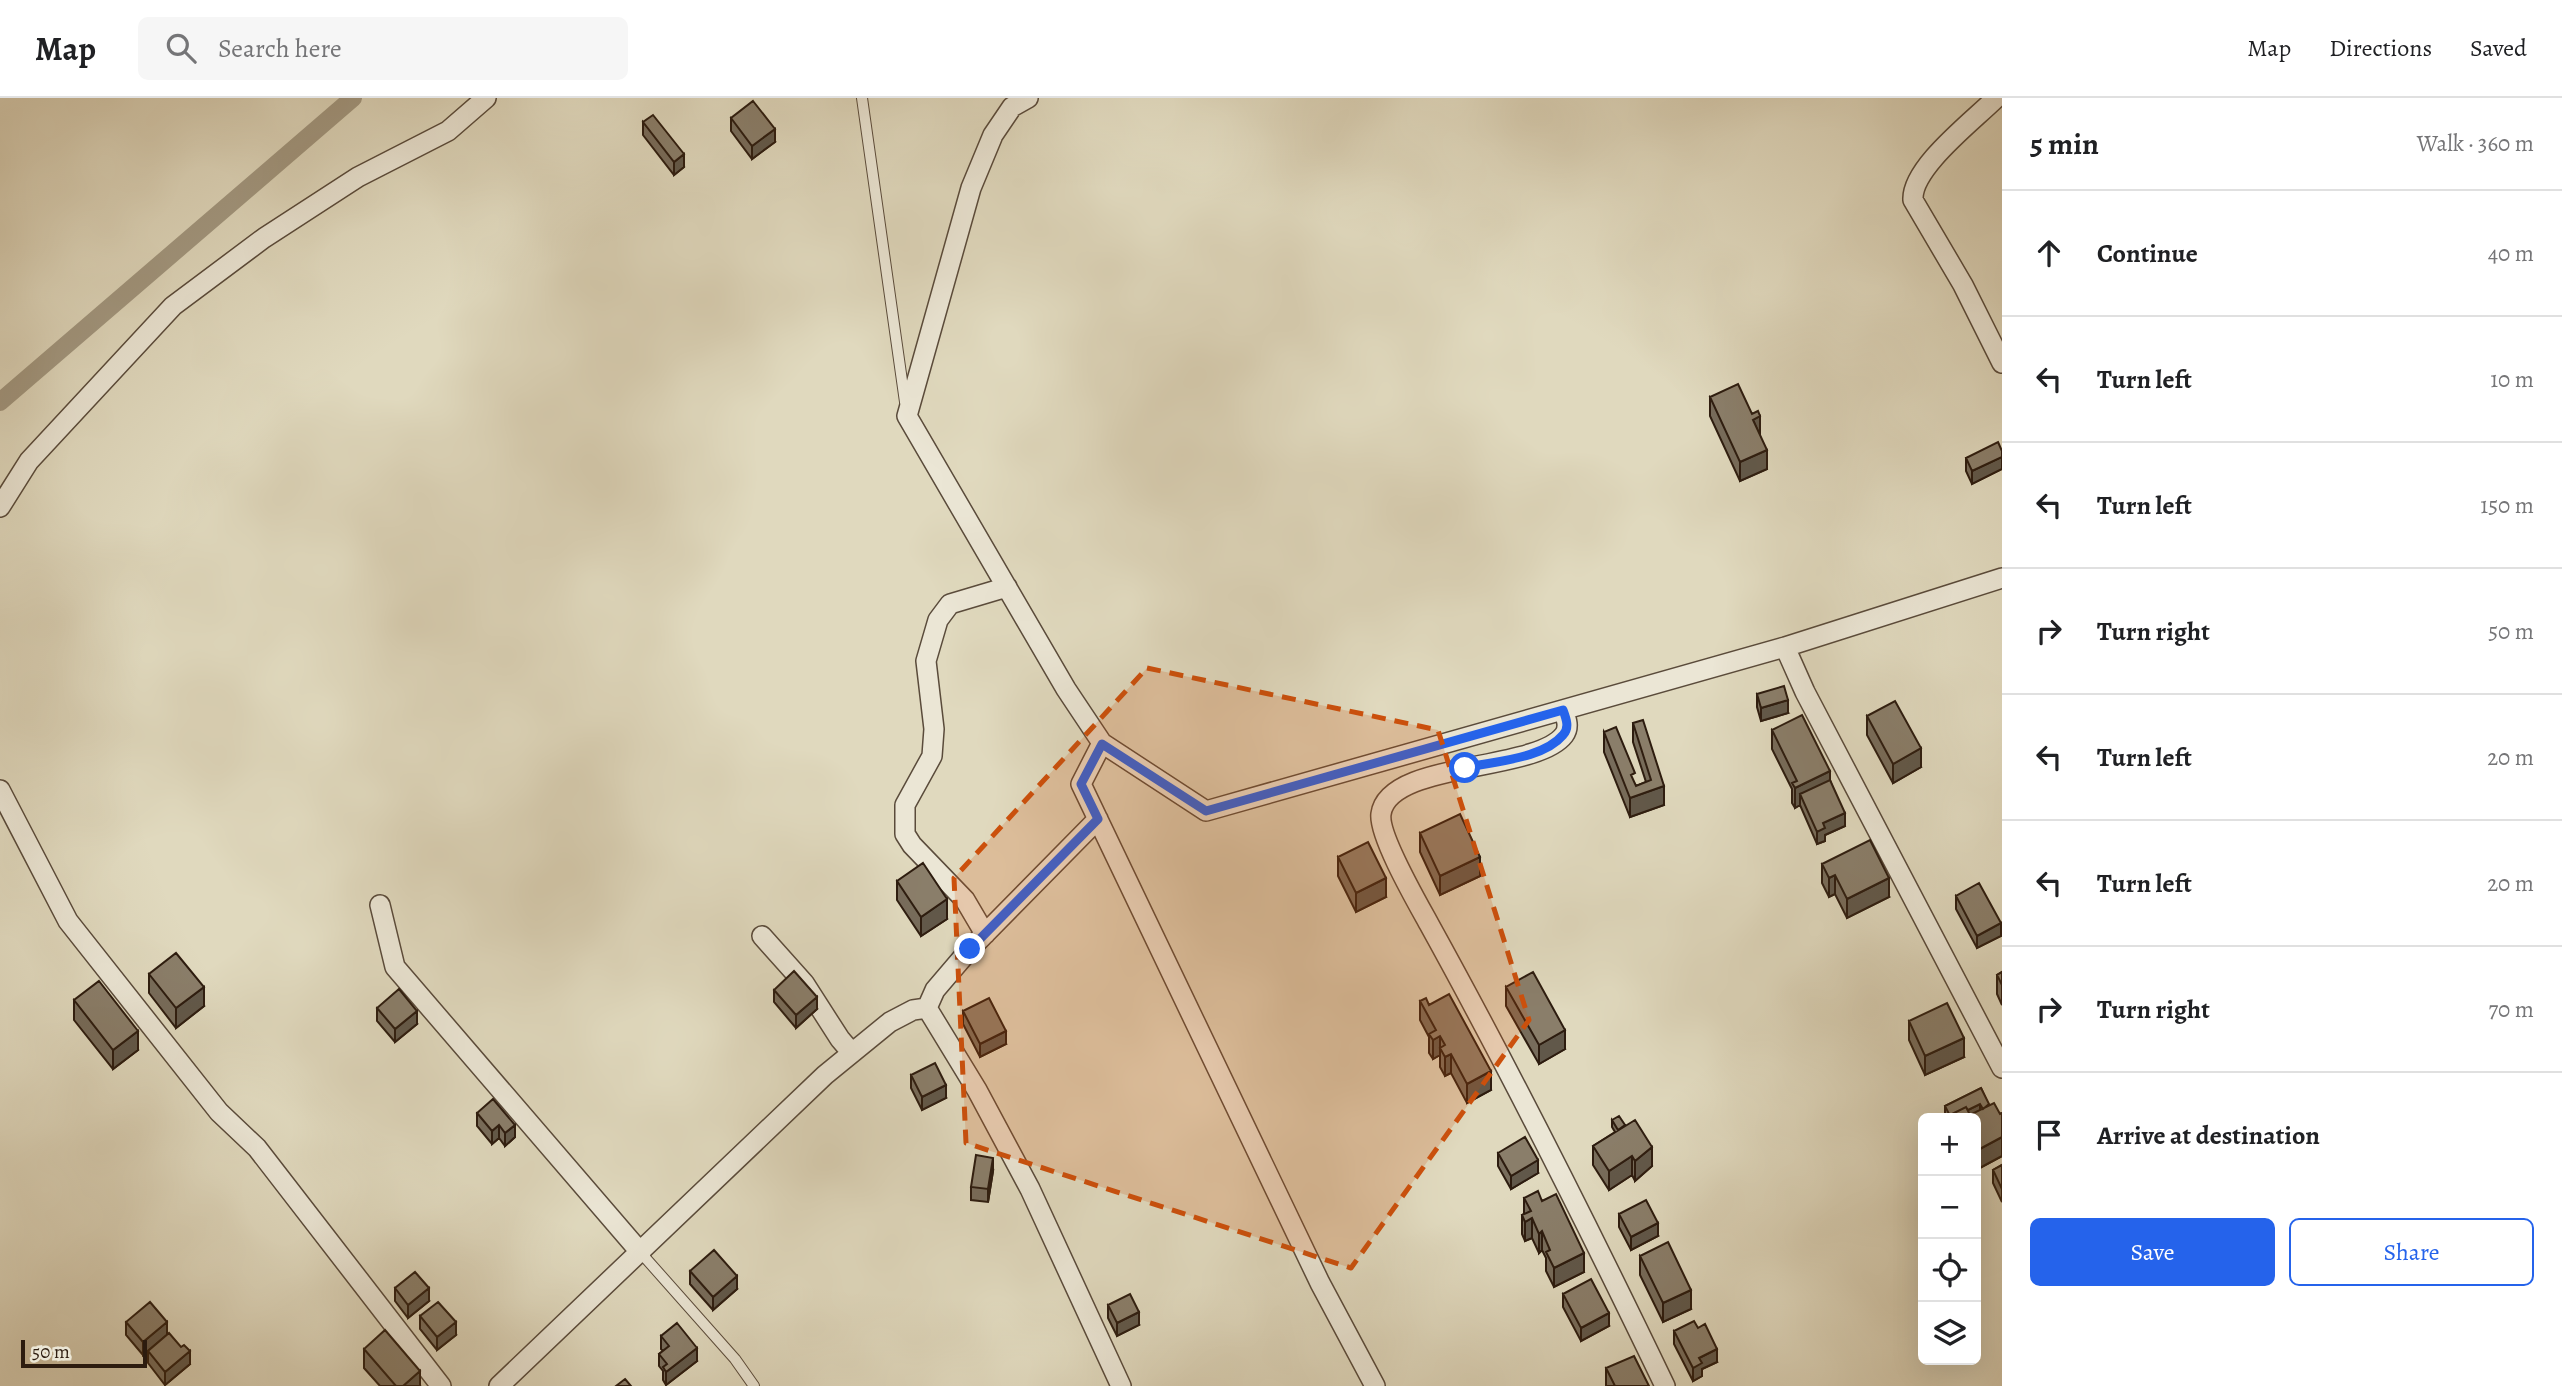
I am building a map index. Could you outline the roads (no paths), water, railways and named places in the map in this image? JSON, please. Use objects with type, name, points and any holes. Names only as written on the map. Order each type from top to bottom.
[{"type":"street","points":[[0,507],[29,461],[173,306],[264,238],[358,177],[448,131],[486,98]]},
{"type":"street","points":[[1028,98],[1012,107],[993,135],[971,188],[907,416],[1102,744],[1206,811],[1785,647],[2002,578]]},
{"type":"street","points":[[1996,98],[1923,170],[1912,188],[1913,200],[1963,285],[2002,363]]},
{"type":"street","points":[[985,934],[965,900],[912,845],[905,834],[905,805],[932,757],[934,729],[926,661],[938,620],[950,604],[1007,587]]},
{"type":"street","points":[[1785,647],[1804,692],[2002,1068]]},
{"type":"street","points":[[1563,710],[1567,723],[1564,734],[1555,741],[1523,755],[1419,781],[1398,791],[1385,802],[1380,816],[1387,839],[1412,893],[1496,1045],[1665,1386]]},
{"type":"street","points":[[1102,744],[1081,784],[1320,1283],[1375,1386]]},
{"type":"street","points":[[0,790],[68,921],[219,1112],[257,1148],[441,1386]]},
{"type":"street","points":[[927,1008],[936,990],[985,934],[1098,819]]},
{"type":"street","points":[[380,905],[396,967],[641,1252]]},
{"type":"street","points":[[762,936],[804,983],[852,1053]]},
{"type":"street","points":[[499,1386],[759,1137],[852,1053],[890,1022],[913,1010],[927,1008]]},
{"type":"street","points":[[927,1008],[977,1090],[1030,1189],[1121,1386]]},
{"type":"lane","points":[[862,98],[907,416]]},
{"type":"lane","points":[[641,1252],[735,1359],[754,1386]]},
{"type":"waterway","points":[[0,402],[353,98]]}]
